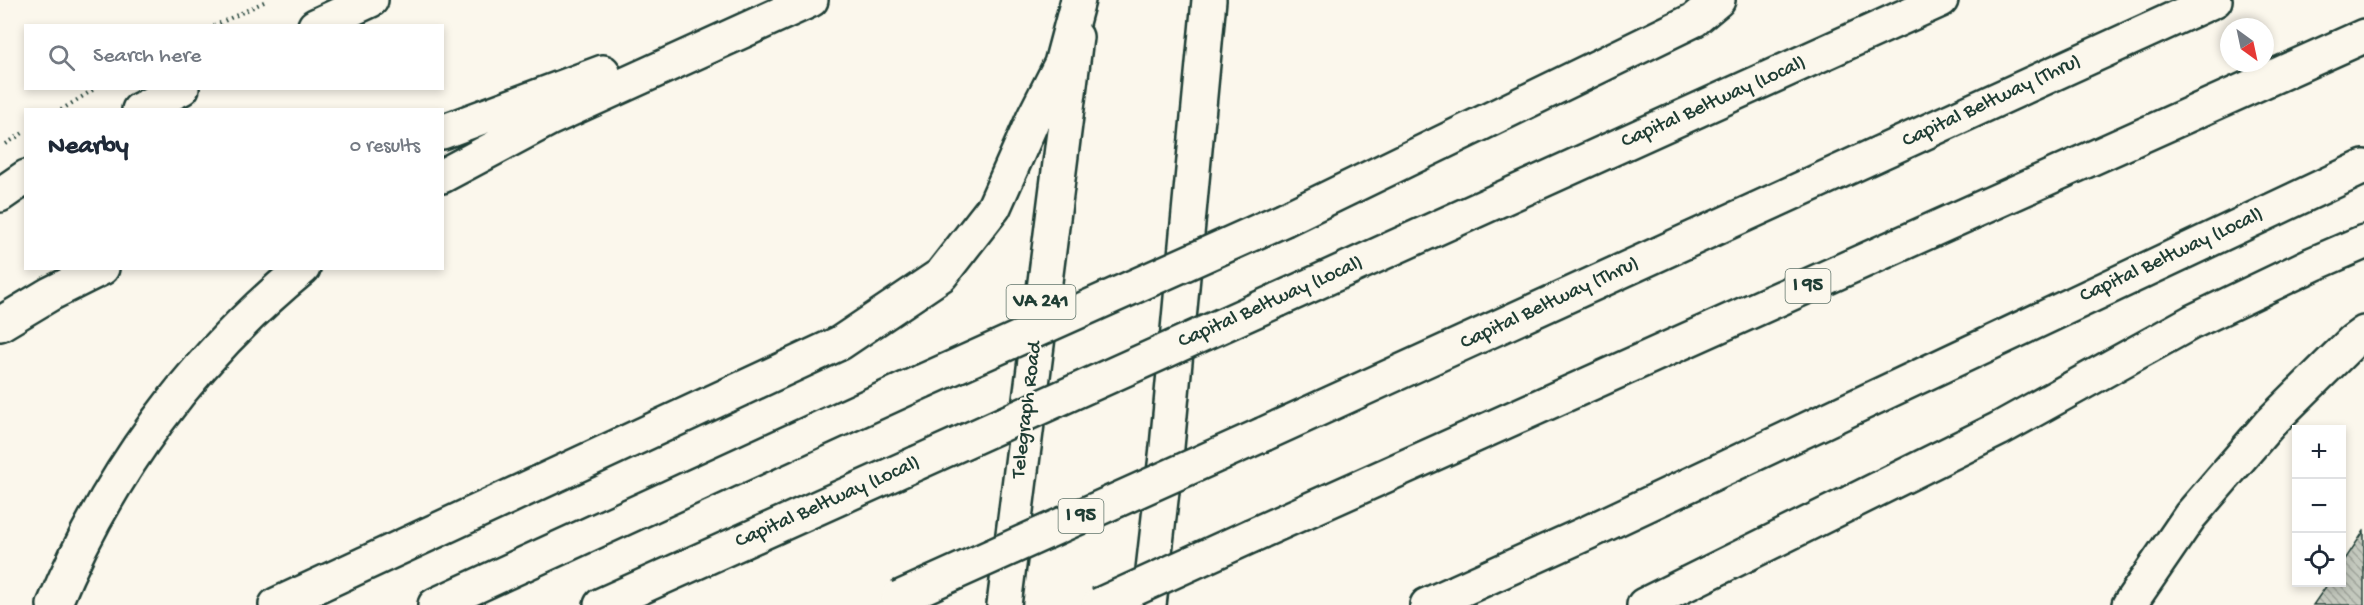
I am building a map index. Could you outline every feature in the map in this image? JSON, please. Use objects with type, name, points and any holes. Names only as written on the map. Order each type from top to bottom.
[{"type":"main road","points":[[319,24],[371,0]]},
{"type":"main road","points":[[444,131],[799,0]]},
{"type":"main road","points":[[444,175],[549,119],[811,0]]},
{"type":"main road","points":[[276,605],[840,343],[941,275],[994,207],[1034,117],[1061,64],[1079,0]]},
{"type":"main road","name":"Telegraph Road","points":[[1004,605],[1079,0]]},
{"type":"main road","points":[[1149,605],[1167,447],[1209,0]]},
{"type":"main road","points":[[435,605],[923,381],[1285,219],[1694,20],[1718,0]]},
{"type":"main road","name":"Capital Beltway (Local)","points":[[601,605],[1941,0]]},
{"type":"main road","name":"Capital Beltway (Thru)","points":[[891,601],[1264,434],[2215,0]]},
{"type":"main road","name":"I 95","points":[[1099,605],[2364,36]]},
{"type":"main road","points":[[143,108],[178,90]]},
{"type":"main road","name":"Capital Beltway (Local)","points":[[1426,605],[1589,532],[2364,168]]},
{"type":"main road","points":[[0,195],[24,178]]},
{"type":"main road","points":[[1644,605],[1999,429],[2192,322],[2364,242]]},
{"type":"main road","points":[[0,324],[50,294],[98,270]]},
{"type":"main road","points":[[54,605],[81,544],[104,502],[156,422],[192,376],[239,326],[301,270]]},
{"type":"main road","points":[[2128,605],[2190,516],[2270,423],[2353,341],[2364,333]]},
{"type":"path","points":[[218,24],[268,0]]},
{"type":"path","points":[[64,108],[93,90]]},
{"type":"path","points":[[0,148],[24,132]]},
{"type":"building","points":[[2364,531],[2364,605],[2313,605],[2326,587],[2346,587],[2346,558]]}]
